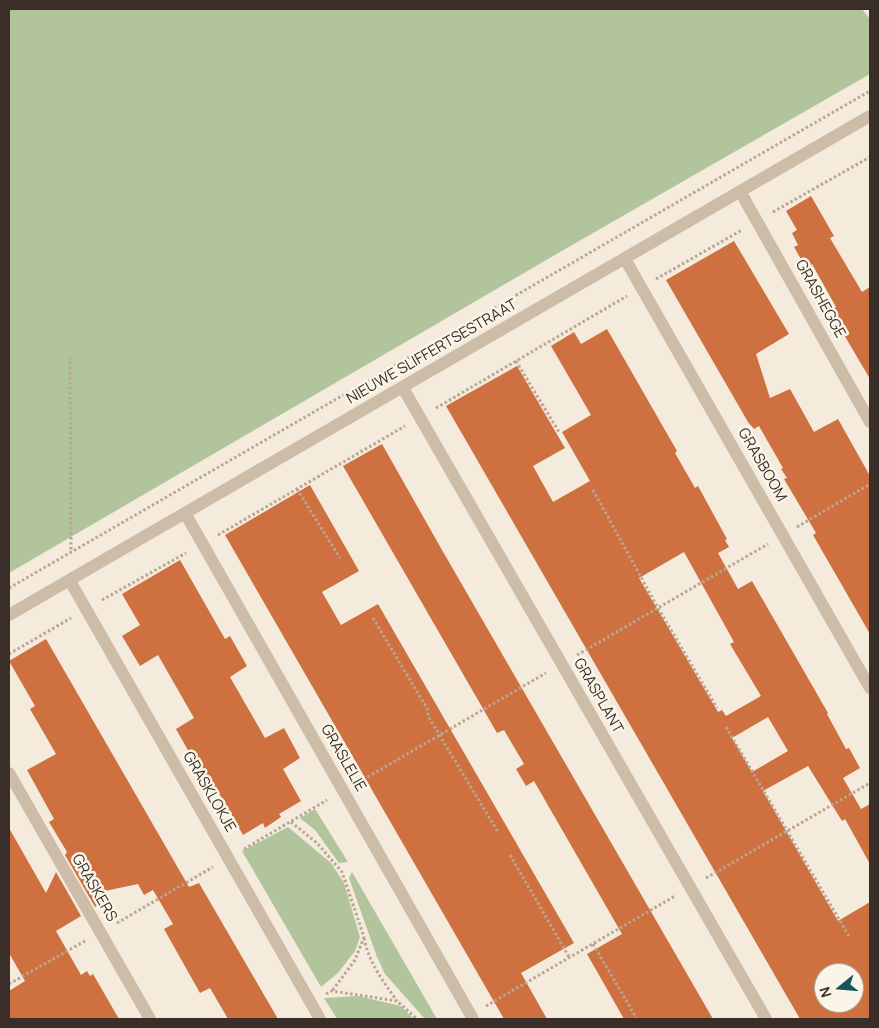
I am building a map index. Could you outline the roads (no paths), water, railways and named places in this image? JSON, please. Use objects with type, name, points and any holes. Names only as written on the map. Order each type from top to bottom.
[{"type":"street","name":"NIEUWE SLIFFERTSESTRAAT","points":[[9,615],[741,193],[870,116]]},
{"type":"street","name":"GRASHEGGE","points":[[741,193],[870,422]]},
{"type":"street","name":"GRASBOOM","points":[[625,259],[870,688]]},
{"type":"street","name":"GRASPLANT","points":[[402,388],[766,1019]]},
{"type":"street","name":"GRASLELIE","points":[[185,513],[472,1017]]},
{"type":"street","name":"GRASKLOKJE","points":[[70,580],[320,1019]]},
{"type":"street","name":"GRASKERS","points":[[9,773],[150,1019]]}]
